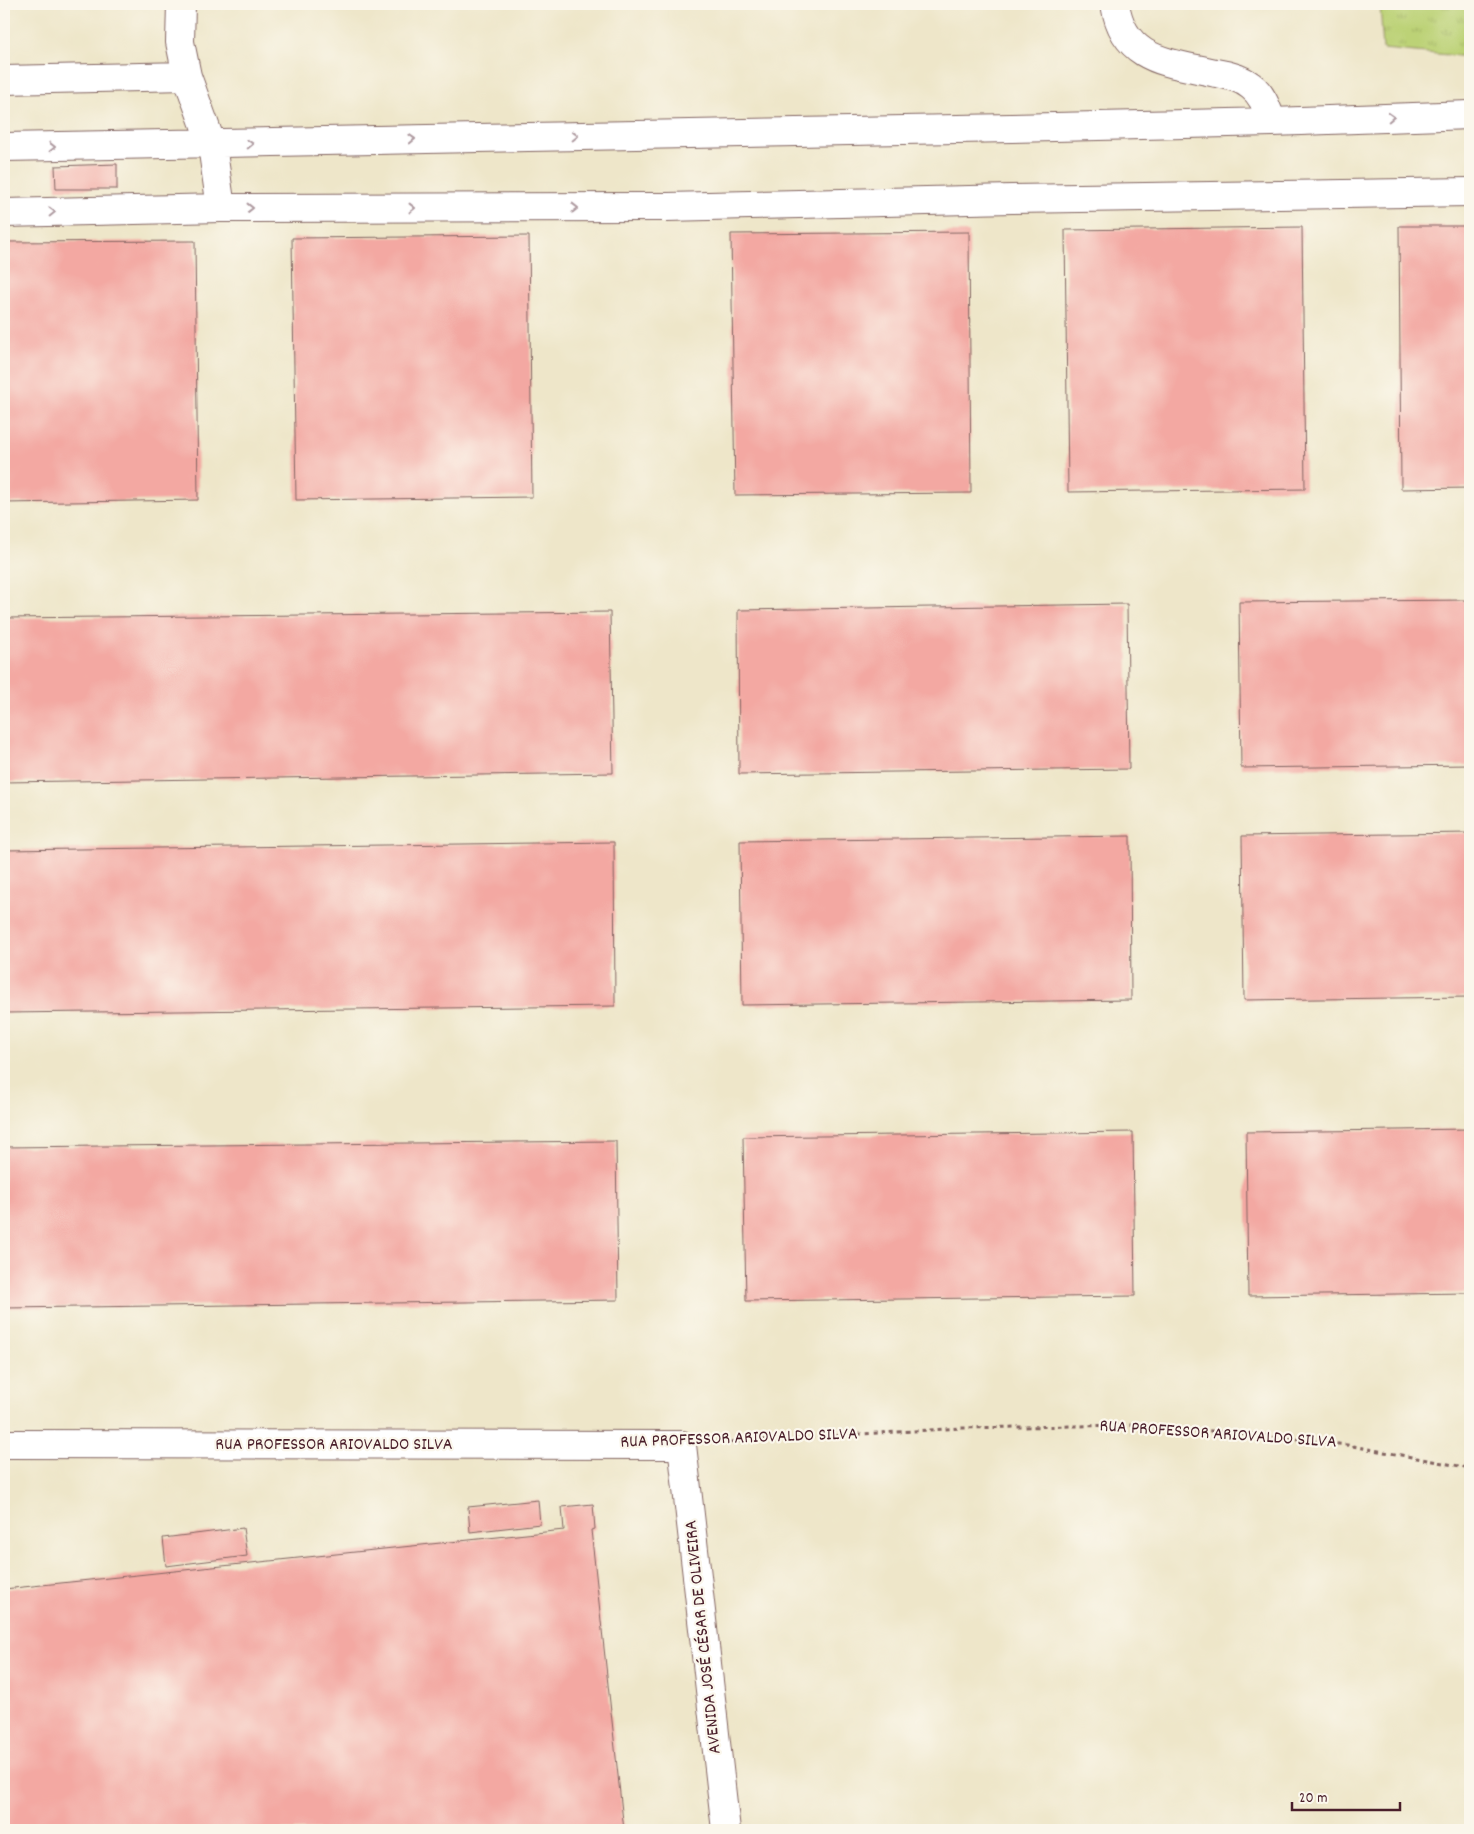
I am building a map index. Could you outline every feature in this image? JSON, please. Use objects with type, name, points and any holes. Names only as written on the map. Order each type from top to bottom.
[{"type":"street","points":[[181,4],[180,42],[187,76],[212,145],[221,208]]},
{"type":"street","points":[[1115,4],[1117,18],[1128,38],[1138,50],[1157,60],[1237,77],[1252,87],[1262,99],[1272,122]]},
{"type":"street","points":[[4,80],[187,76]]},
{"type":"street","points":[[4,147],[212,145],[463,138],[1272,122],[1470,115]]},
{"type":"street","points":[[4,213],[221,208],[677,207],[1070,198],[1470,192]]},
{"type":"street","name":"RUA PROFESSOR ARIOVALDO SILVA","points":[[4,1444],[682,1445]]},
{"type":"street","name":"AVENIDA JOSÉ CÉSAR DE OLIVEIRA","points":[[682,1445],[726,1830]]},
{"type":"path","name":"RUA PROFESSOR ARIOVALDO SILVA","points":[[682,1445],[962,1428],[1133,1425],[1250,1434],[1347,1445],[1470,1468]]},
{"type":"green space","points":[[1380,4],[1470,4],[1470,57],[1383,49]]},
{"type":"building","points":[[117,164],[117,189],[56,189],[55,166]]},
{"type":"building","points":[[1399,226],[1470,226],[1470,488],[1401,489]]},
{"type":"building","points":[[1302,227],[1305,489],[1068,492],[1065,230]]},
{"type":"building","points":[[969,232],[971,493],[735,495],[731,234]]},
{"type":"building","points":[[529,236],[532,497],[296,500],[292,238]]},
{"type":"building","points":[[195,241],[198,500],[4,503],[4,242]]},
{"type":"building","points":[[1470,600],[1470,765],[1241,768],[1239,602]]},
{"type":"building","points":[[1127,604],[1129,769],[739,774],[738,610]]},
{"type":"building","points":[[610,612],[613,773],[4,782],[4,618]]},
{"type":"building","points":[[1470,833],[1470,997],[1244,1000],[1242,836]]},
{"type":"building","points":[[1130,836],[1131,1000],[742,1005],[740,841]]},
{"type":"building","points":[[614,842],[615,1006],[4,1013],[4,850]]},
{"type":"building","points":[[1470,1129],[1470,1293],[1248,1296],[1246,1132]]},
{"type":"building","points":[[1133,1132],[1135,1296],[746,1301],[743,1137]]},
{"type":"building","points":[[616,1141],[618,1300],[4,1308],[4,1147]]},
{"type":"building","points":[[538,1500],[540,1524],[470,1532],[468,1507]]},
{"type":"building","points":[[593,1504],[595,1529],[591,1530],[624,1830],[4,1830],[4,1589],[564,1530],[562,1507]]},
{"type":"building","points":[[243,1528],[247,1556],[166,1566],[163,1538]]}]
